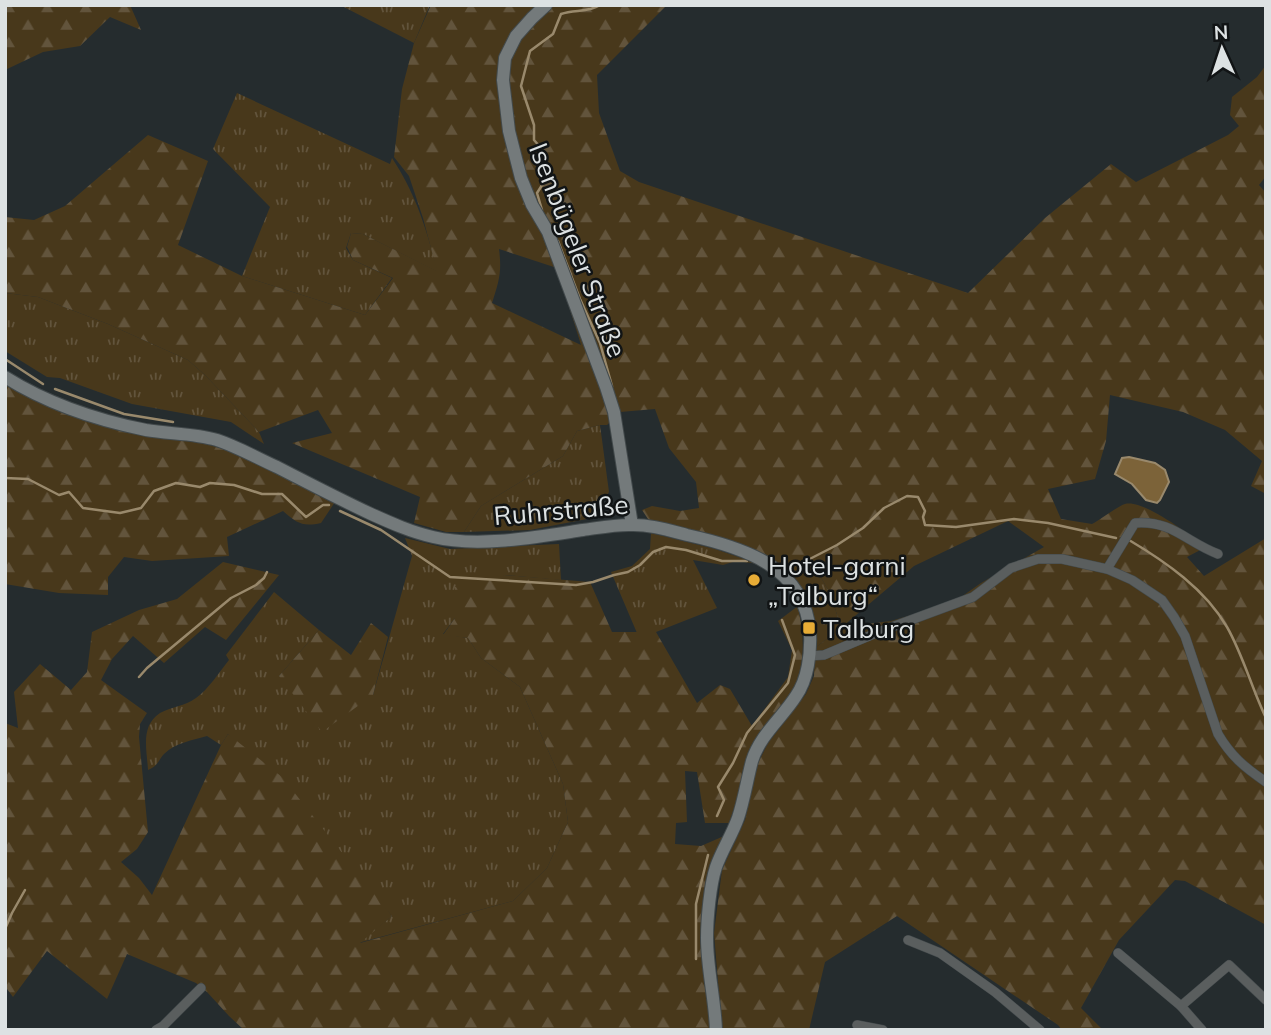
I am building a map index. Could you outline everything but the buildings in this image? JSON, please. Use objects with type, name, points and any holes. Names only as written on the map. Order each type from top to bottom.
[{"type":"main road","name":"Isenbügeler Straße","points":[[546,5],[516,36],[505,58],[503,80],[509,131],[521,178],[548,232],[614,412],[632,525]]},
{"type":"main road","name":"Ruhrstraße","points":[[5,377],[43,399],[94,417],[147,430],[216,440],[403,528],[435,538],[471,541],[523,539],[615,526],[651,526],[745,551],[764,560],[783,574],[801,599],[807,614],[810,630],[809,656],[799,694],[762,739],[753,759],[738,818],[716,867],[707,938],[716,1030]]},
{"type":"street","points":[[1107,569],[1135,523],[1161,524],[1218,554]]},
{"type":"street","points":[[809,656],[824,655],[972,597],[1011,568],[1038,559],[1062,559],[1107,569],[1144,587],[1168,608],[1185,636],[1218,734],[1237,761],[1266,782]]},
{"type":"street","points":[[908,940],[940,953],[995,992],[1040,1030]]},
{"type":"street","points":[[1118,953],[1181,1006],[1202,1030]]},
{"type":"street","points":[[1181,1006],[1229,965],[1266,1000]]},
{"type":"street","points":[[156,1030],[201,988]]},
{"type":"street","points":[[857,1025],[883,1030]]},
{"type":"green space","points":[[5,5],[130,5],[141,30],[110,17],[80,46],[43,52],[5,70]]},
{"type":"green space","points":[[340,5],[430,5],[414,43]]},
{"type":"green space","points":[[431,5],[667,5],[597,75],[599,113],[620,171],[639,182],[968,293],[1045,218],[1111,164],[1136,182],[1228,135],[1239,126],[1230,115],[1232,97],[1257,77],[1266,65],[1266,176],[1259,185],[1266,193],[1266,494],[1251,486],[1262,461],[1225,430],[1183,412],[1110,395],[1106,441],[1095,479],[1048,489],[1061,519],[1092,524],[1125,504],[1133,504],[1154,512],[1206,547],[1187,557],[1204,576],[1266,538],[1266,925],[1185,881],[1175,880],[1119,940],[1081,1008],[1103,1030],[1062,1030],[897,916],[825,962],[809,1030],[722,1030],[714,933],[722,870],[745,820],[758,763],[768,743],[806,694],[814,676],[815,648],[841,628],[831,595],[819,574],[791,577],[766,555],[747,547],[650,522],[642,510],[652,506],[680,511],[699,508],[696,482],[669,448],[655,409],[620,412],[607,425],[577,431],[563,456],[481,506],[464,532],[446,532],[414,523],[420,497],[292,443],[332,433],[318,410],[259,432],[188,360],[108,324],[38,297],[5,293],[5,217],[34,220],[65,206],[148,135],[208,161],[178,245],[242,276],[365,315],[393,278],[353,260],[347,247],[351,233],[363,234],[437,271],[409,176],[394,157],[402,89],[414,43]],"holes":[[[499,249],[557,268],[581,345],[492,303],[499,276]],[[1008,521],[1044,547],[981,583],[954,602],[891,621],[842,627],[914,566]]]},
{"type":"green space","points":[[237,93],[390,164],[392,158],[414,199],[438,272],[363,234],[351,233],[346,248],[353,260],[392,278],[365,315],[242,276],[270,207],[213,149]]},
{"type":"green space","points":[[5,293],[38,297],[108,324],[188,360],[259,432],[264,444],[231,422],[132,404],[60,378],[47,377],[5,351]]},
{"type":"green space","points":[[5,382],[35,401],[80,418],[196,441],[233,452],[335,502],[321,523],[300,523],[283,511],[227,537],[229,556],[152,561],[124,557],[108,577],[108,595],[59,593],[5,584]]},
{"type":"green space","points":[[600,425],[609,492],[592,518],[530,530],[464,532],[481,506],[563,456],[577,431]]},
{"type":"green space","points":[[651,533],[715,549],[759,564],[736,561],[723,565],[693,560],[717,608],[656,632],[637,633],[611,572],[632,566],[650,549]]},
{"type":"green space","points":[[405,538],[450,549],[559,544],[561,580],[504,575],[455,618],[443,634],[468,638],[481,658],[520,687],[563,784],[568,822],[547,868],[513,901],[358,943],[392,916],[228,734],[221,745],[207,736],[179,745],[168,750],[156,765],[148,770],[146,739],[154,718],[160,713],[192,701],[209,685],[229,660],[226,655],[274,592],[319,630],[279,676],[373,695],[412,556]]},
{"type":"green space","points":[[223,562],[279,575],[226,640],[205,627],[164,663],[133,636],[112,659],[101,680],[147,713],[140,724],[139,737],[148,832],[137,849],[121,862],[139,878],[152,895],[228,734],[282,777],[392,916],[360,943],[513,901],[547,868],[568,822],[563,784],[520,687],[481,658],[468,638],[443,635],[455,618],[455,587],[504,575],[590,582],[612,632],[656,632],[697,703],[720,685],[730,689],[752,726],[788,677],[792,650],[778,621],[798,606],[803,648],[798,678],[740,790],[729,823],[705,823],[697,772],[685,771],[687,822],[676,823],[675,844],[701,846],[724,836],[712,864],[712,1030],[244,1030],[196,983],[127,954],[107,999],[47,951],[13,997],[5,990],[5,723],[18,728],[14,692],[40,664],[71,690],[87,672],[92,632],[139,610],[177,599]]},
{"type":"green space","points":[[819,574],[831,595],[841,628],[815,648],[791,577]]},
{"type":"green space","points":[[371,623],[388,637],[373,695],[322,732],[279,676],[319,630],[351,655]]},
{"type":"shaded area","points":[[1122,458],[1155,463],[1165,470],[1169,482],[1157,503],[1146,500],[1132,484],[1115,474]]},
{"type":"waterway","points":[[542,210],[537,193],[544,182],[541,148],[534,140],[534,125],[521,86],[530,51],[553,34],[561,14],[600,5]]},
{"type":"waterway","points":[[558,241],[600,343],[612,386]]},
{"type":"waterway","points":[[5,359],[43,384]]},
{"type":"waterway","points":[[55,389],[124,414],[173,422]]},
{"type":"waterway","points":[[5,478],[28,479],[59,495],[69,492],[83,508],[120,513],[141,508],[154,491],[176,483],[200,487],[210,483],[234,485],[262,494],[282,494],[306,517],[323,505],[329,505]]},
{"type":"waterway","points":[[792,565],[798,565],[837,545],[863,528],[884,508],[907,496],[918,497],[925,511],[925,525],[956,527],[1014,519],[1048,523],[1116,538]]},
{"type":"waterway","points":[[340,511],[381,530],[450,577],[576,585],[628,572],[653,552],[666,547],[722,561],[747,561]]},
{"type":"waterway","points":[[1129,540],[1184,578],[1208,600],[1227,627],[1238,649],[1266,718]]},
{"type":"waterway","points":[[139,677],[231,598],[256,585],[267,572]]},
{"type":"waterway","points":[[717,816],[724,800],[718,787],[747,733],[788,683],[795,655],[782,620]]},
{"type":"waterway","points":[[696,959],[696,904],[708,855]]},
{"type":"waterway","points":[[5,929],[25,890]]},
{"type":"place","name":"Hotel-garni „Talburg“","points":[[754,580]]},
{"type":"place","name":"Talburg","points":[[809,628]]}]
